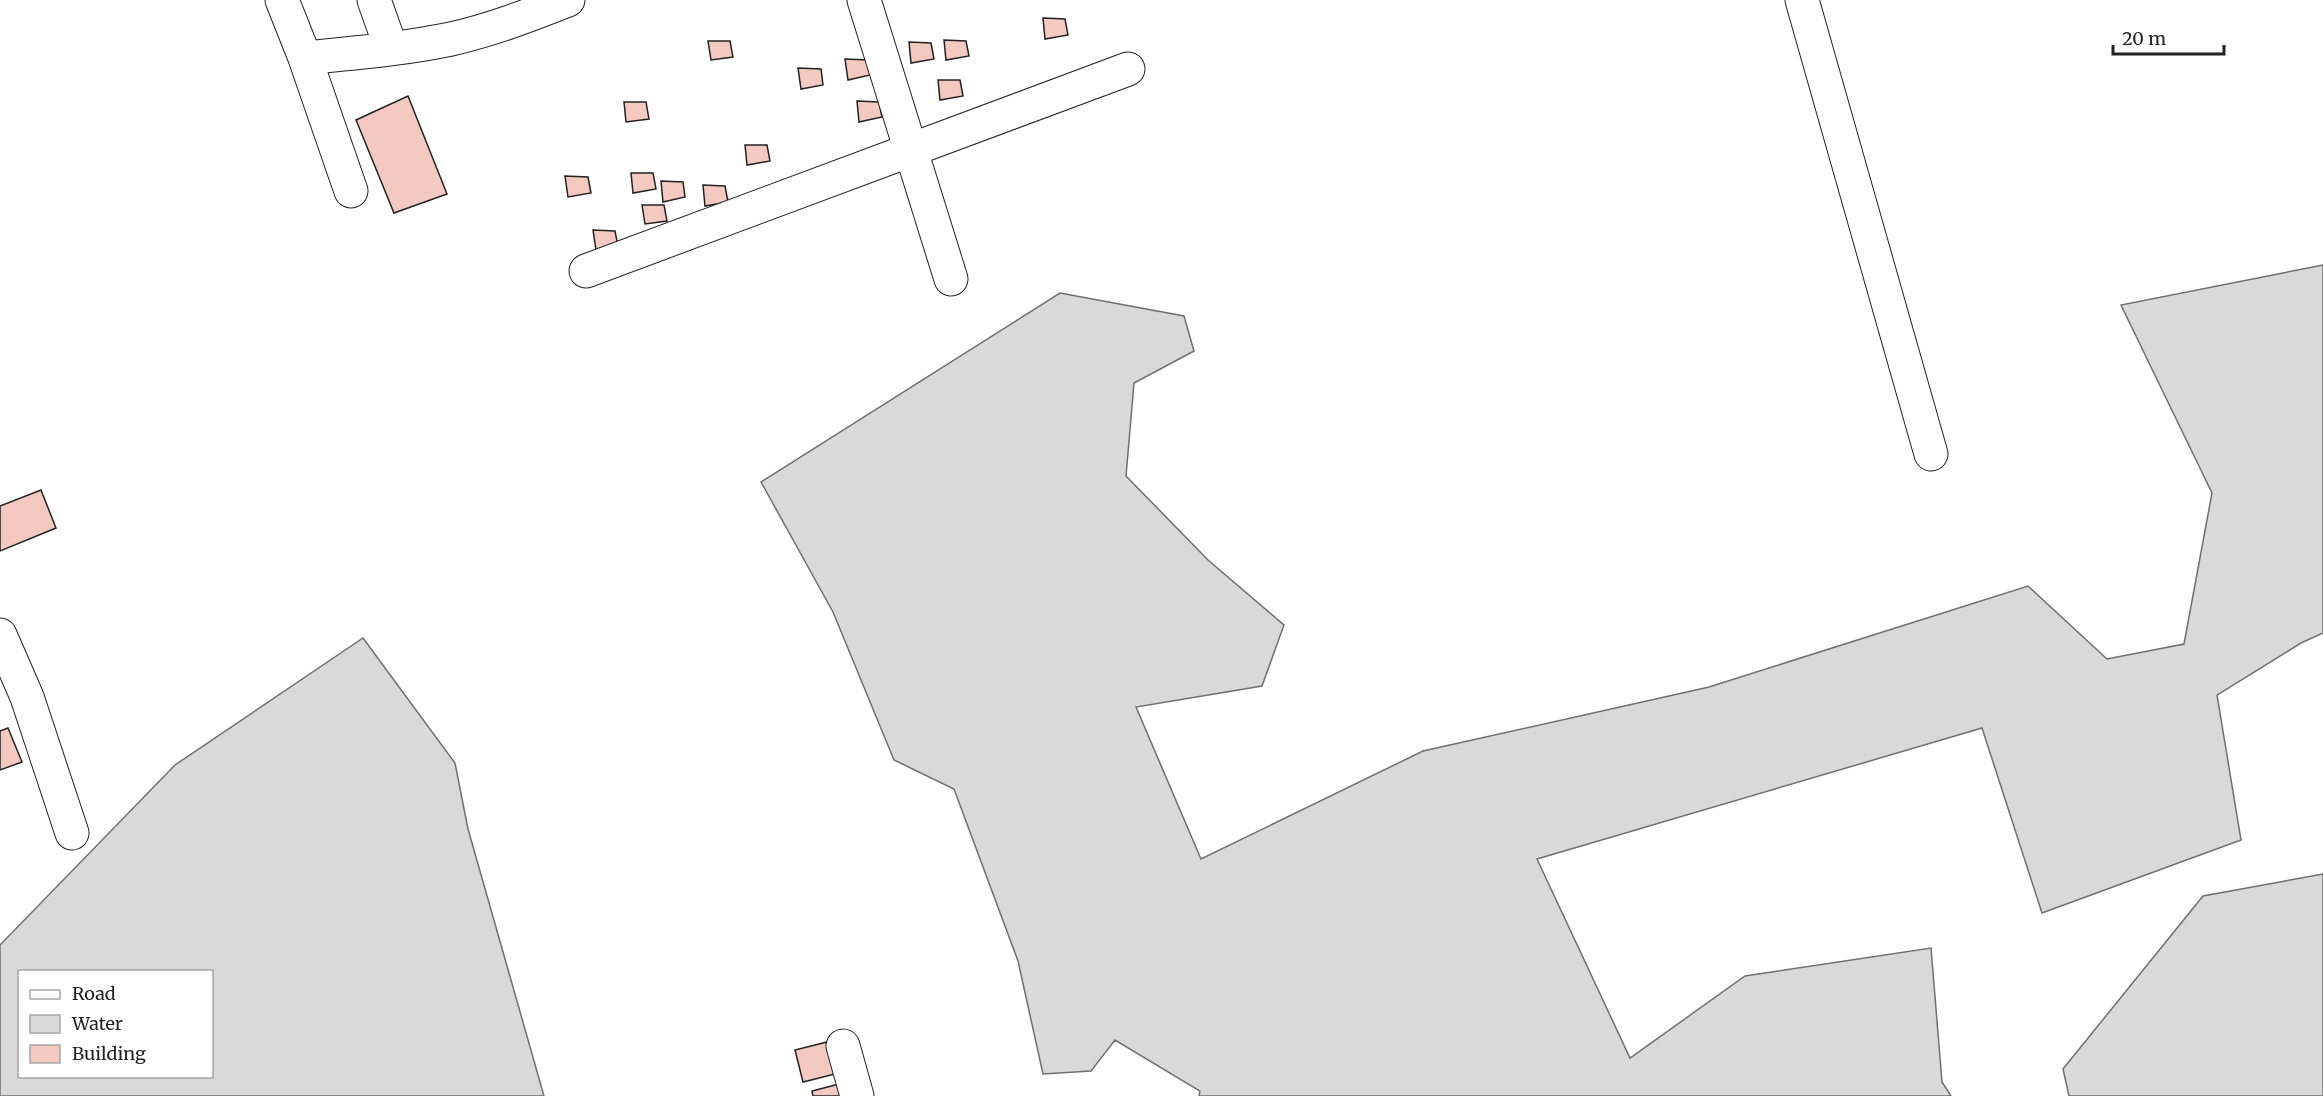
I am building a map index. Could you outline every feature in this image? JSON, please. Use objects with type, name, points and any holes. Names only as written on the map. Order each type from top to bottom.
[{"type":"street","points":[[282,0],[305,58],[351,191]]},
{"type":"street","points":[[374,0],[391,48]]},
{"type":"street","points":[[305,58],[451,39],[512,21],[568,0]]},
{"type":"street","points":[[864,0],[951,279]]},
{"type":"street","points":[[1802,0],[1931,454]]},
{"type":"street","points":[[586,271],[1128,69]]},
{"type":"street","points":[[0,635],[27,697],[72,833]]},
{"type":"street","points":[[843,1046],[857,1096]]},
{"type":"water","points":[[2323,265],[2323,633],[2301,643],[2217,695],[2241,840],[2042,913],[1982,728],[1537,859],[1630,1058],[1745,976],[1931,948],[1942,1082],[1951,1096],[1199,1096],[1200,1091],[1115,1040],[1091,1071],[1043,1074],[1018,961],[954,789],[894,760],[833,612],[761,482],[1060,293],[1184,316],[1194,351],[1134,383],[1126,476],[1208,560],[1284,625],[1262,686],[1136,707],[1201,859],[1423,751],[1709,687],[2028,586],[2107,659],[2184,644],[2212,493],[2121,305]]},
{"type":"water","points":[[363,638],[455,763],[468,829],[544,1096],[0,1096],[0,945],[175,765]]},
{"type":"water","points":[[2323,874],[2323,1096],[2069,1096],[2063,1069],[2203,896]]},
{"type":"building","points":[[1043,18],[1065,19],[1068,35],[1045,39]]},
{"type":"building","points":[[944,40],[966,41],[969,56],[946,60]]},
{"type":"building","points":[[708,41],[730,41],[733,57],[711,60]]},
{"type":"building","points":[[909,42],[931,43],[934,59],[911,63]]},
{"type":"building","points":[[845,59],[868,60],[870,75],[848,80]]},
{"type":"building","points":[[798,68],[821,69],[823,85],[801,89]]},
{"type":"building","points":[[938,80],[960,80],[963,96],[940,100]]},
{"type":"building","points":[[408,96],[447,194],[394,213],[356,120]]},
{"type":"building","points":[[857,101],[879,102],[882,117],[859,122]]},
{"type":"building","points":[[624,102],[646,102],[649,119],[626,122]]},
{"type":"building","points":[[745,145],[767,145],[770,161],[747,165]]},
{"type":"building","points":[[631,173],[653,173],[656,189],[633,193]]},
{"type":"building","points":[[565,176],[588,177],[591,193],[568,197]]},
{"type":"building","points":[[661,181],[683,182],[685,197],[663,202]]},
{"type":"building","points":[[703,185],[725,186],[728,202],[705,206]]},
{"type":"building","points":[[642,205],[664,205],[667,221],[645,224]]},
{"type":"building","points":[[593,230],[615,231],[618,246],[596,250]]},
{"type":"building","points":[[41,490],[56,528],[0,551],[0,506]]},
{"type":"building","points":[[8,728],[22,762],[0,770],[0,731]]},
{"type":"building","points":[[827,1042],[835,1074],[803,1082],[795,1050]]},
{"type":"building","points":[[843,1083],[847,1096],[813,1096],[812,1091]]}]
